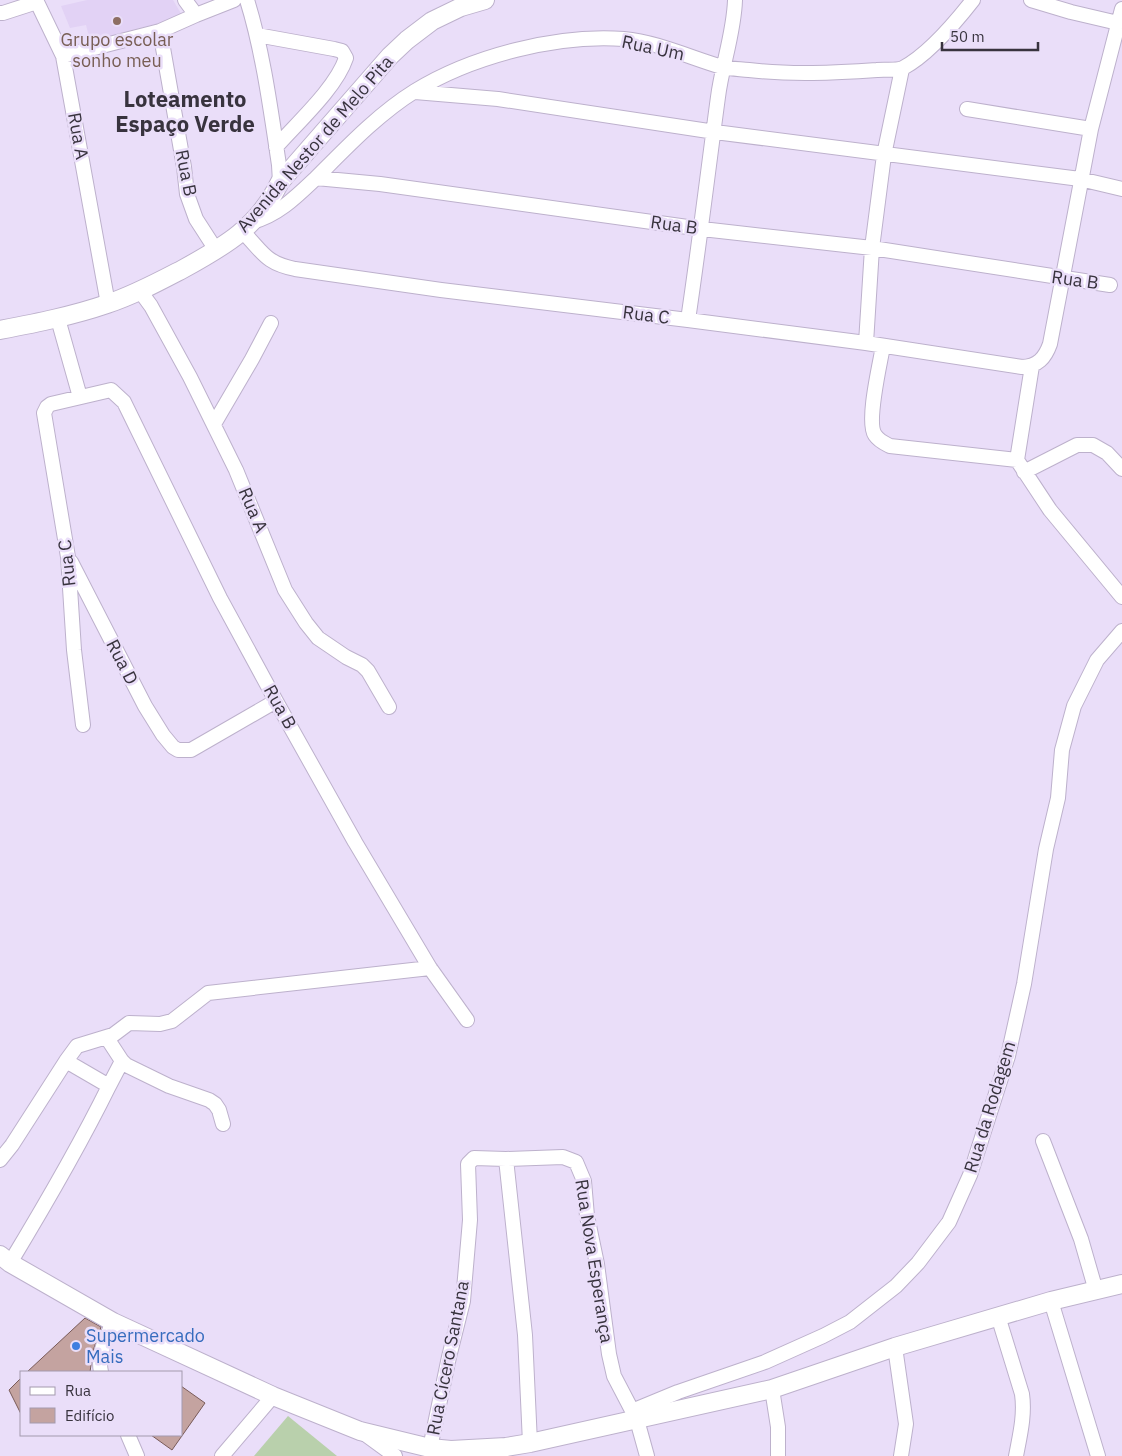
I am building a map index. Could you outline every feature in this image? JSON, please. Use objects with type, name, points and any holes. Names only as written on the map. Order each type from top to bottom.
[{"type":"main road","name":"Avenida Nestor de Melo Pita","points":[[0,330],[58,319],[108,304],[140,291],[216,250],[247,227],[273,196],[280,182],[390,56],[407,40],[432,21],[462,6],[485,0]]},
{"type":"main road","points":[[5,1259],[113,1322],[273,1396],[360,1431],[430,1448],[451,1450],[506,1447],[530,1443],[635,1415],[772,1389],[895,1347],[998,1316],[1050,1301],[1122,1284]]},
{"type":"street","points":[[185,0],[196,15]]},
{"type":"street","points":[[63,56],[160,31],[234,0]]},
{"type":"street","points":[[247,0],[256,35],[276,147],[280,182]]},
{"type":"street","points":[[688,320],[702,229],[718,96],[735,0]]},
{"type":"street","points":[[866,343],[872,248],[884,155],[902,68],[949,30],[973,0]]},
{"type":"street","points":[[1031,0],[1071,12],[1120,16],[1080,179],[1050,344],[1041,361],[1032,366],[1021,466],[1050,510],[1122,596]]},
{"type":"street","points":[[0,13],[37,1]]},
{"type":"street","name":"Rua A","points":[[37,1],[63,56],[108,304]]},
{"type":"street","name":"Rua B","points":[[160,31],[188,194],[196,219],[216,250]]},
{"type":"street","points":[[256,35],[342,51],[346,58],[330,86],[276,147]]},
{"type":"street","name":"Rua Um","points":[[316,178],[358,138],[414,92],[445,75],[480,60],[524,48],[580,40],[625,39],[724,67],[762,72],[844,72],[902,68]]},
{"type":"street","points":[[414,92],[498,98],[714,132],[1080,179],[1122,189]]},
{"type":"street","points":[[967,109],[1091,129]]},
{"type":"street","points":[[247,227],[274,214],[316,178]]},
{"type":"street","name":"Rua B","points":[[316,178],[380,184],[702,229],[872,248],[1110,285]]},
{"type":"street","name":"Rua C","points":[[247,227],[271,262],[281,267],[441,290],[866,343],[1022,367],[1032,366]]},
{"type":"street","name":"Rua A","points":[[140,291],[190,377],[214,424],[236,470],[285,590],[318,638],[346,657],[362,665],[389,707]]},
{"type":"street","points":[[58,319],[80,397]]},
{"type":"street","points":[[214,424],[271,323]]},
{"type":"street","points":[[883,346],[871,420],[873,434],[880,441],[890,446],[1021,466],[1077,444],[1093,445],[1107,453],[1122,469]]},
{"type":"street","name":"Rua B","points":[[80,397],[107,391],[115,392],[124,402],[220,598],[276,701],[355,842],[430,968],[467,1020]]},
{"type":"street","name":"Rua C","points":[[80,397],[51,404],[45,410],[44,417],[68,557],[74,650],[83,725]]},
{"type":"street","name":"Rua D","points":[[68,557],[145,706],[173,747],[178,750],[191,750],[276,701]]},
{"type":"street","name":"Rua da Rodagem","points":[[635,1415],[678,1392],[765,1362],[850,1322],[896,1286],[918,1263],[949,1222],[973,1167],[1008,1056],[1024,984],[1046,849],[1058,798],[1062,750],[1074,706],[1097,660],[1122,631]]},
{"type":"street","points":[[0,1160],[12,1145],[77,1046],[107,1038],[129,1023],[160,1024],[172,1021],[208,993],[430,968]]},
{"type":"street","points":[[107,1038],[122,1061],[169,1086],[209,1100],[215,1104],[223,1124]]},
{"type":"street","points":[[66,1061],[109,1086]]},
{"type":"street","points":[[5,1259],[55,1188],[122,1061]]},
{"type":"street","points":[[1043,1141],[1082,1239],[1096,1291]]},
{"type":"street","name":"Rua Nova Esperança","points":[[480,1158],[563,1157],[576,1162],[584,1181],[587,1216],[597,1264],[609,1354],[614,1376],[635,1415],[647,1456]]},
{"type":"street","name":"Rua Cícero Santana","points":[[430,1448],[449,1356],[463,1301],[470,1220],[467,1168],[470,1160],[480,1158]]},
{"type":"street","points":[[506,1159],[525,1334],[530,1443]]},
{"type":"street","points":[[1050,1301],[1098,1456]]},
{"type":"street","points":[[998,1316],[1022,1394],[1023,1412],[1016,1456]]},
{"type":"street","points":[[100,1371],[100,1353],[113,1322]]},
{"type":"street","points":[[895,1347],[906,1424],[901,1456]]},
{"type":"street","points":[[772,1389],[778,1427],[778,1456]]},
{"type":"street","points":[[222,1456],[273,1396]]},
{"type":"street","points":[[360,1431],[395,1456]]},
{"type":"street","points":[[128,1436],[137,1456]]},
{"type":"shaded area","name":"Grupo escolar sonho meu","points":[[87,0],[173,0],[183,17],[90,41],[86,25],[70,28],[61,6]]},
{"type":"green space","points":[[288,1416],[337,1456],[254,1456]]},
{"type":"building","name":"Supermercado Mais","points":[[85,1318],[101,1327],[93,1351],[90,1371],[28,1371]]},
{"type":"building","points":[[20,1379],[20,1412],[9,1390]]},
{"type":"building","points":[[182,1387],[205,1403],[182,1436]]},
{"type":"building","points":[[152,1436],[182,1436],[172,1450]]},
{"type":"place","name":"Grupo escolar sonho meu","points":[[117,21]]},
{"type":"place","name":"Supermercado Mais","points":[[76,1346]]},
{"type":"district","name":"Loteamento Espaço Verde","points":[[185,112]]}]
